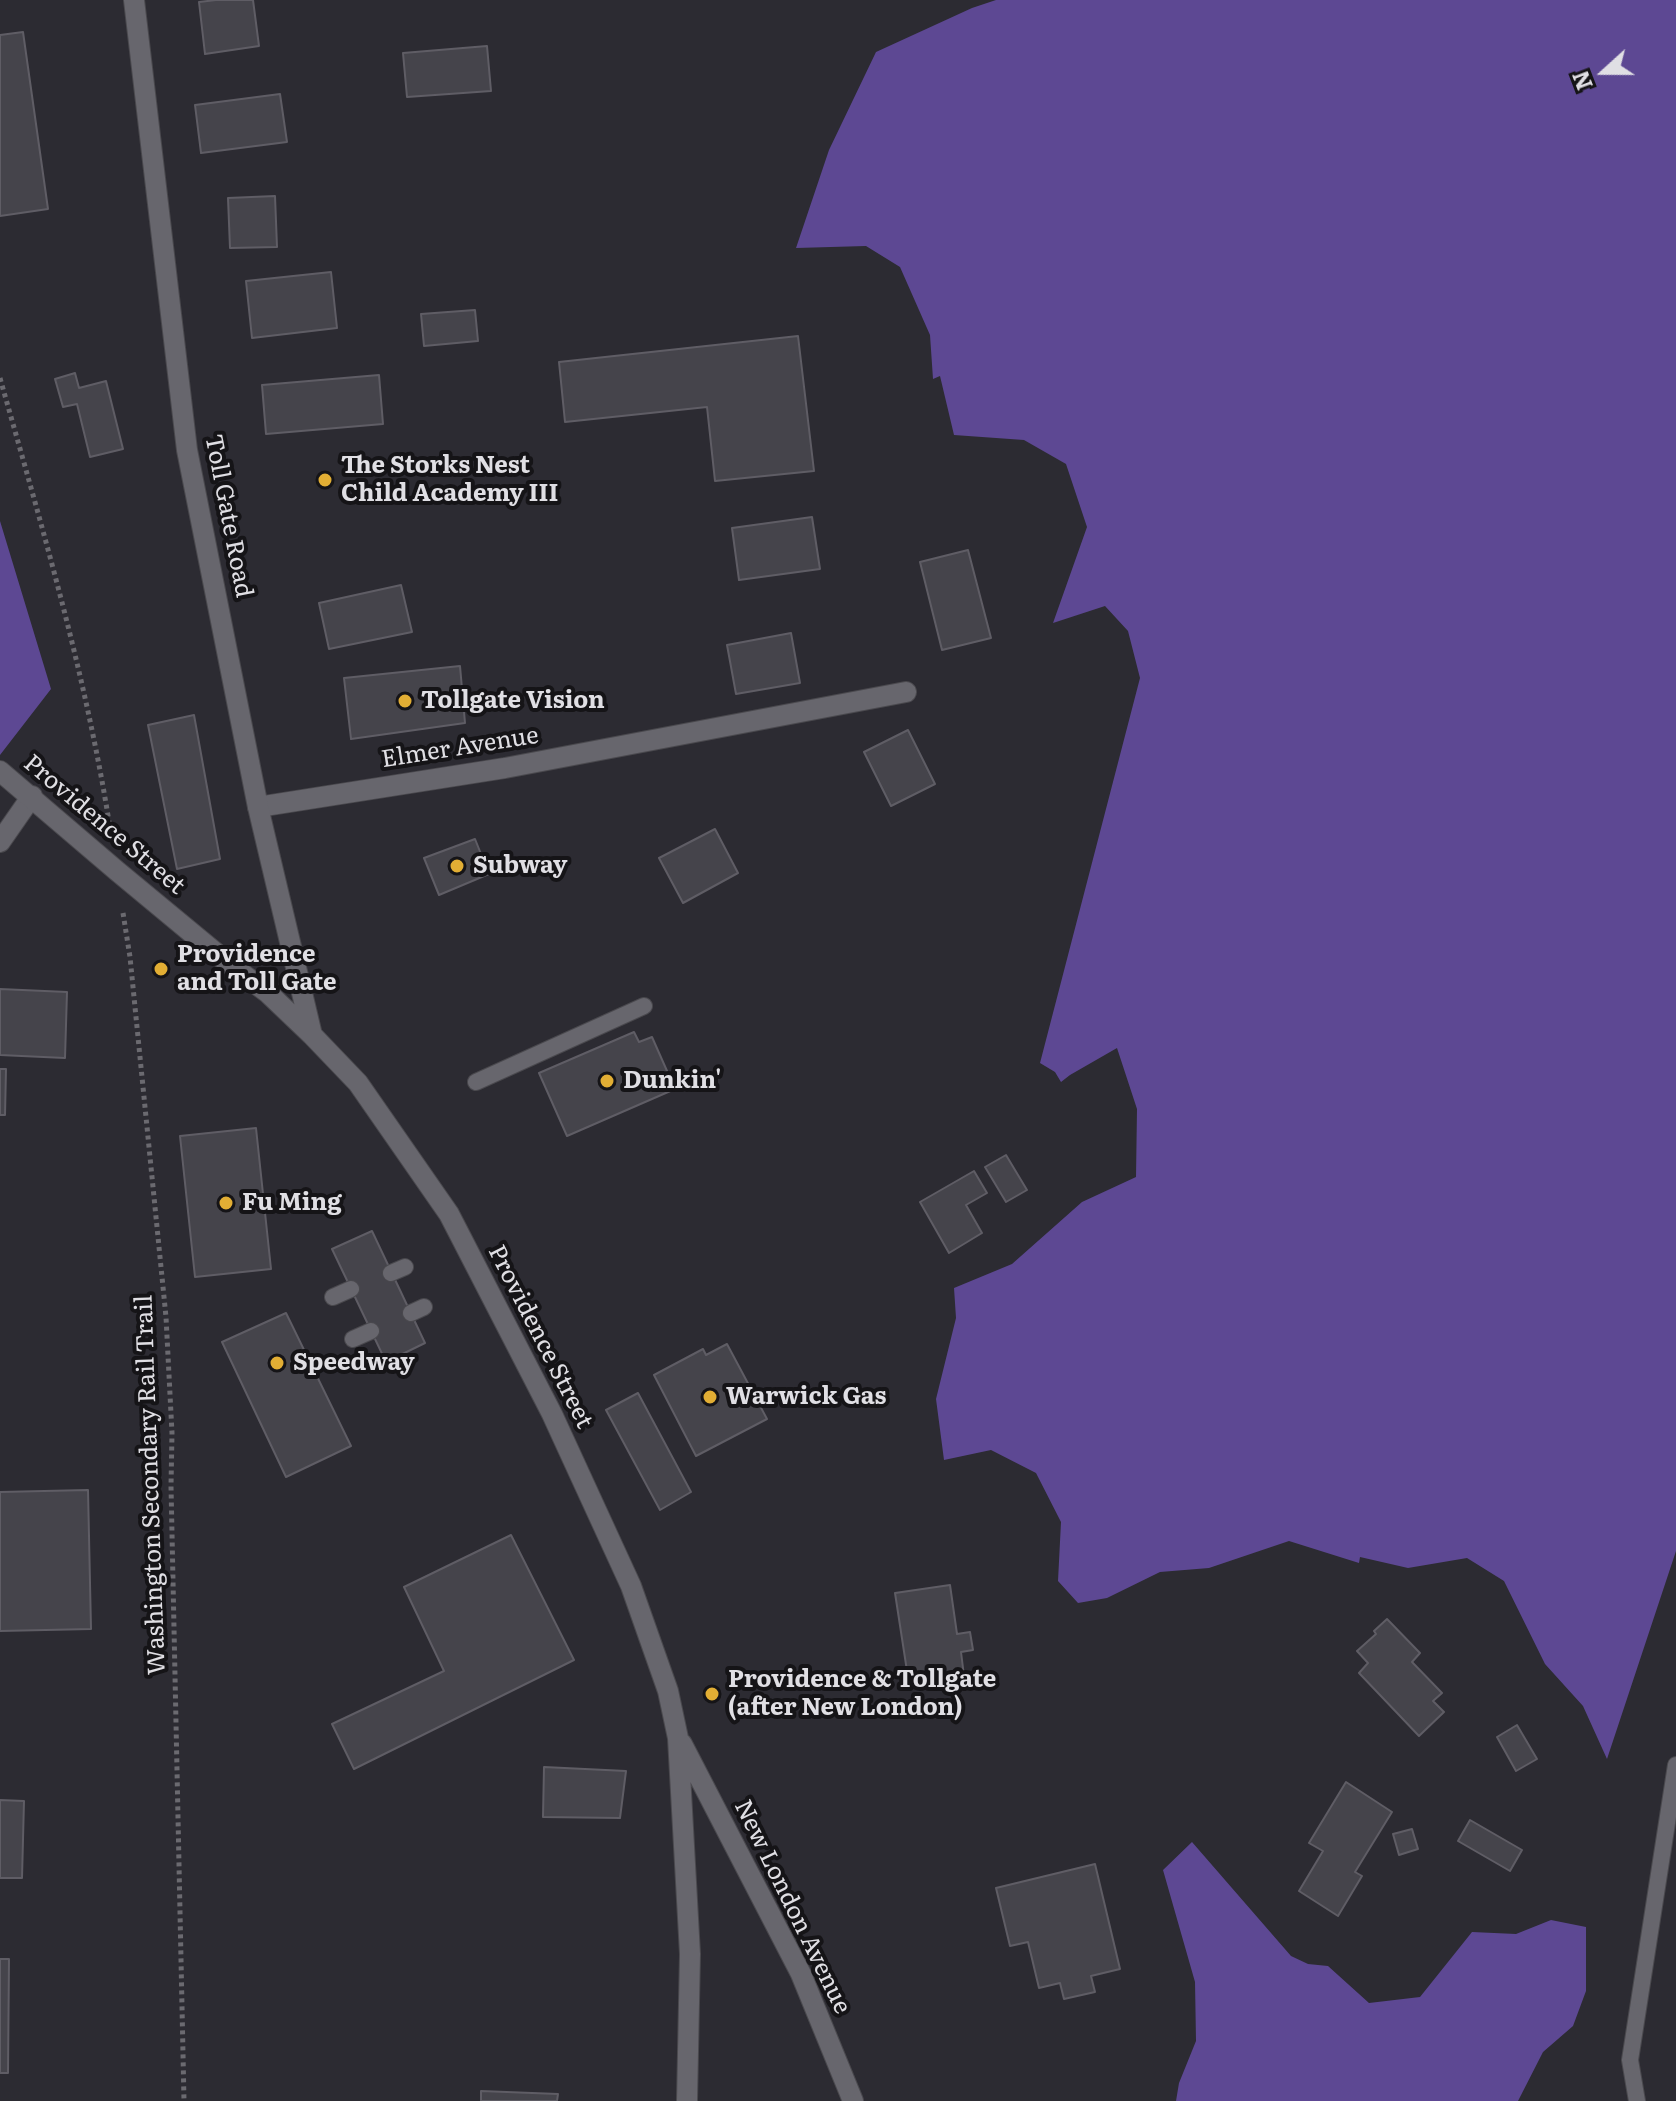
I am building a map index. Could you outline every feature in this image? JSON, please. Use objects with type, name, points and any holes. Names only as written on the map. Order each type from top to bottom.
[{"type":"main road","name":"Toll Gate Road","points":[[134,0],[187,450],[258,807],[312,1035]]},
{"type":"main road","name":"Elmer Avenue","points":[[258,807],[505,768],[906,692]]},
{"type":"main road","name":"Providence Street","points":[[0,771],[228,963],[268,993],[312,1035],[358,1083],[449,1214],[552,1414],[631,1586],[668,1691],[678,1738],[690,1954],[687,2101]]},
{"type":"main road","points":[[0,842],[32,796]]},
{"type":"main road","name":"New London Avenue","points":[[678,1738],[801,1974],[853,2101]]},
{"type":"lane","points":[[476,1082],[644,1006]]},
{"type":"lane","points":[[333,1297],[351,1289]]},
{"type":"lane","points":[[353,1339],[371,1331]]},
{"type":"lane","points":[[1637,2101],[1630,2060],[1676,1765]]},
{"type":"path","name":"Washington Secondary Rail Trail","points":[[0,378],[71,636],[96,743],[130,957],[166,1317],[172,1433],[184,2101]]},
{"type":"shaded area","points":[[996,0],[1676,0],[1676,1551],[1607,1759],[1583,1706],[1545,1664],[1504,1581],[1467,1558],[1408,1568],[1360,1557],[1359,1563],[1289,1541],[1209,1568],[1160,1572],[1107,1598],[1078,1603],[1058,1581],[1061,1522],[1036,1473],[991,1450],[944,1460],[936,1399],[956,1318],[954,1288],[1012,1264],[1082,1202],[1136,1177],[1137,1109],[1117,1048],[1061,1082],[1055,1072],[1040,1063],[1140,678],[1128,631],[1105,606],[1053,623],[1087,527],[1066,464],[1024,440],[954,435],[940,376],[933,379],[930,335],[900,267],[866,246],[796,248],[829,150],[876,52]]},
{"type":"shaded area","points":[[0,521],[51,689],[0,755]]},
{"type":"shaded area","points":[[1192,1842],[1291,1956],[1308,1964],[1328,1966],[1369,2003],[1420,1997],[1472,1932],[1516,1934],[1551,1920],[1586,1927],[1586,1991],[1573,2026],[1543,2052],[1518,2101],[1176,2101],[1179,2083],[1196,2041],[1195,1982],[1163,1870]]},
{"type":"building","points":[[253,0],[259,46],[205,54],[199,2]]},
{"type":"building","points":[[23,32],[48,209],[0,216],[0,35]]},
{"type":"building","points":[[487,46],[491,91],[407,97],[403,53]]},
{"type":"building","points":[[280,94],[287,142],[201,153],[195,105]]},
{"type":"building","points":[[275,196],[277,247],[230,248],[228,198]]},
{"type":"building","points":[[331,272],[337,328],[252,338],[246,281]]},
{"type":"building","points":[[475,310],[478,341],[424,346],[421,314]]},
{"type":"building","points":[[798,336],[814,471],[715,481],[707,407],[565,422],[559,362]]},
{"type":"building","points":[[75,373],[79,388],[106,381],[123,449],[90,457],[77,404],[63,407],[55,379]]},
{"type":"building","points":[[379,375],[383,424],[266,434],[262,385]]},
{"type":"building","points":[[812,517],[820,569],[739,580],[732,528]]},
{"type":"building","points":[[968,550],[991,638],[942,650],[920,562]]},
{"type":"building","points":[[401,585],[412,632],[329,649],[319,603]]},
{"type":"building","points":[[791,633],[800,683],[736,694],[727,645]]},
{"type":"building","name":"Tollgate Vision","points":[[460,666],[465,723],[351,739],[344,678]]},
{"type":"building","points":[[194,715],[220,859],[177,869],[148,725]]},
{"type":"building","points":[[908,730],[935,784],[891,806],[864,752]]},
{"type":"building","points":[[715,829],[738,873],[683,903],[659,858]]},
{"type":"building","name":"Subway","points":[[475,839],[489,874],[439,895],[424,858]]},
{"type":"building","points":[[0,989],[67,992],[65,1058],[0,1055]]},
{"type":"building","name":"Dunkin'","points":[[634,1032],[639,1042],[652,1037],[675,1089],[567,1136],[539,1073]]},
{"type":"building","points":[[0,1069],[6,1069],[5,1115],[0,1115]]},
{"type":"building","name":"Fu Ming","points":[[256,1128],[271,1269],[195,1277],[180,1136]]},
{"type":"building","points":[[1006,1155],[1027,1190],[1006,1202],[985,1167]]},
{"type":"building","points":[[974,1171],[987,1193],[966,1205],[982,1233],[949,1253],[920,1202]]},
{"type":"building","points":[[372,1231],[425,1343],[386,1362],[332,1249]]},
{"type":"building","points":[[286,1313],[351,1446],[286,1477],[222,1342]]},
{"type":"building","name":"Warwick Gas","points":[[727,1344],[767,1419],[696,1456],[654,1375],[703,1349],[706,1355]]},
{"type":"building","name":"Warwick Gas","points":[[638,1393],[691,1492],[660,1510],[606,1410]]},
{"type":"building","points":[[88,1490],[91,1629],[0,1631],[0,1492]]},
{"type":"building","points":[[511,1535],[574,1660],[354,1769],[332,1724],[444,1671],[404,1587]]},
{"type":"building","points":[[950,1585],[957,1634],[970,1632],[973,1650],[961,1652],[964,1676],[909,1684],[895,1593]]},
{"type":"building","points":[[1387,1619],[1420,1653],[1412,1662],[1442,1693],[1433,1701],[1444,1712],[1419,1736],[1359,1673],[1368,1663],[1357,1651]]},
{"type":"building","points":[[1517,1725],[1537,1759],[1516,1771],[1497,1737]]},
{"type":"building","points":[[544,1767],[626,1771],[620,1818],[543,1817]]},
{"type":"building","points":[[1346,1782],[1392,1812],[1355,1872],[1362,1876],[1338,1916],[1299,1891],[1323,1851],[1309,1843]]},
{"type":"building","points":[[0,1800],[24,1801],[22,1878],[0,1878]]},
{"type":"building","points":[[1470,1820],[1522,1850],[1510,1871],[1458,1841]]},
{"type":"building","points":[[1412,1829],[1418,1849],[1399,1855],[1393,1834]]},
{"type":"building","points":[[1095,1864],[1120,1969],[1091,1976],[1095,1992],[1064,1999],[1060,1983],[1039,1988],[1028,1942],[1010,1946],[996,1888]]},
{"type":"building","points":[[0,1959],[9,1959],[8,2073],[0,2073]]},
{"type":"building","points":[[481,2091],[558,2094],[557,2101],[481,2101]]},
{"type":"place","name":"The Storks Nest Child Academy III","points":[[325,480]]},
{"type":"place","name":"Tollgate Vision","points":[[405,701]]},
{"type":"place","name":"Subway","points":[[457,866]]},
{"type":"place","name":"Providence and Toll Gate","points":[[161,969]]},
{"type":"place","name":"Dunkin'","points":[[607,1081]]},
{"type":"place","name":"Fu Ming","points":[[226,1203]]},
{"type":"place","name":"Speedway","points":[[277,1363]]},
{"type":"place","name":"Warwick Gas","points":[[710,1397]]},
{"type":"place","name":"Providence & Tollgate (after New London)","points":[[712,1694]]}]
